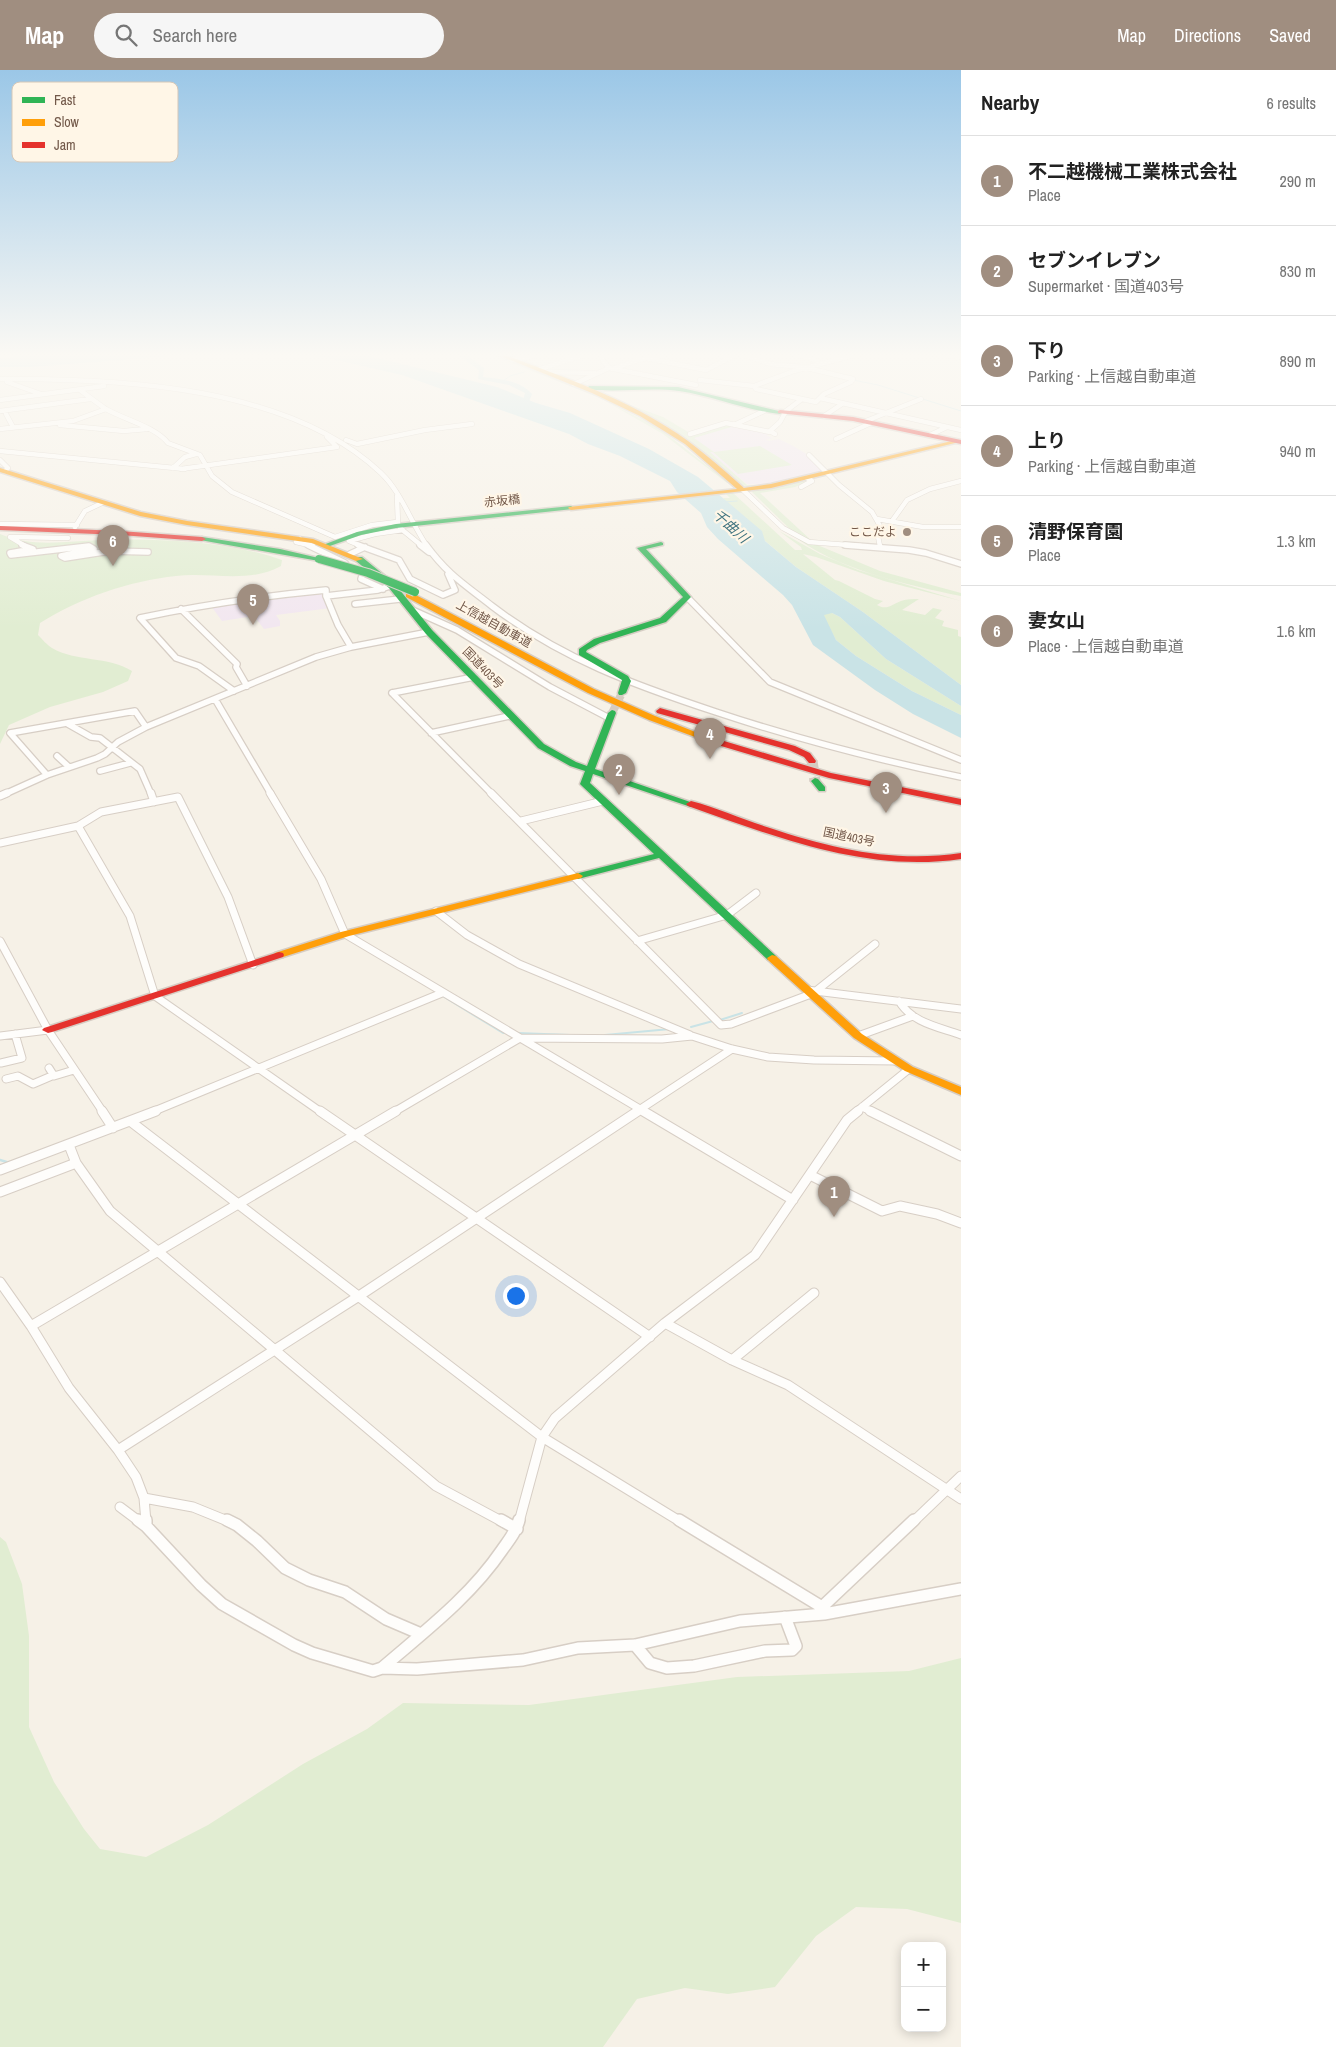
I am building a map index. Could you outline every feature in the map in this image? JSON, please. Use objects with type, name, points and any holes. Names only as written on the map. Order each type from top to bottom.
[{"type":"main road","points":[[687,445],[740,490]]},
{"type":"main road","name":"赤坂橋","points":[[328,540],[405,525],[804,482],[828,473],[937,445]]},
{"type":"main road","name":"国道403号","points":[[3,470],[102,503],[171,520],[313,541],[328,540],[365,562],[387,587],[408,595],[410,609],[429,632],[474,677],[509,716],[541,746],[573,764],[822,846],[906,862],[939,861],[961,856]]},
{"type":"main road","name":"上信越自動車道","points":[[0,526],[178,536],[242,544],[368,573],[618,704],[715,742],[824,774],[961,803]]},
{"type":"main road","name":"上信越自動車道","points":[[0,534],[113,536],[183,540],[259,550],[317,561]]},
{"type":"main road","points":[[622,693],[627,681],[582,653],[583,649],[597,641],[663,620],[686,597],[641,548],[661,544]]},
{"type":"main road","name":"上信越自動車道","points":[[408,595],[458,612],[564,671],[647,711],[738,744],[845,774],[961,798]]},
{"type":"main road","points":[[516,651],[577,687],[649,725]]},
{"type":"main road","points":[[564,671],[666,713],[792,748],[807,755],[812,761]]},
{"type":"main road","points":[[610,716],[592,770],[587,776],[585,784],[858,1036],[909,1068],[961,1091]]},
{"type":"main road","points":[[775,768],[856,786],[961,803]]},
{"type":"main road","points":[[48,1030],[345,934],[661,855]]},
{"type":"street","points":[[172,445],[200,455],[208,470],[221,484],[232,492],[328,540],[372,525],[405,525],[432,554]]},
{"type":"street","points":[[181,469],[336,447],[334,445]]},
{"type":"street","points":[[346,445],[368,460],[383,476],[409,514],[405,525]]},
{"type":"street","points":[[0,446],[16,452]]},
{"type":"street","points":[[0,452],[208,470]]},
{"type":"street","points":[[173,468],[185,457],[196,454]]},
{"type":"street","points":[[809,455],[833,480],[867,508],[877,519],[880,526],[877,532],[880,546]]},
{"type":"street","points":[[892,521],[907,500],[930,489],[961,480]]},
{"type":"street","points":[[740,490],[784,528],[806,541],[880,546],[926,553],[961,564]]},
{"type":"street","points":[[396,495],[405,525],[444,568],[455,590],[443,595],[410,579],[399,560],[380,556],[365,547],[349,541],[405,525]]},
{"type":"street","points":[[0,526],[76,526],[85,511],[102,503]]},
{"type":"street","points":[[877,519],[923,526],[961,527]]},
{"type":"street","points":[[68,538],[10,538],[19,544],[33,549],[10,553],[11,555],[89,546],[94,549],[61,556],[65,558],[110,550],[148,552]]},
{"type":"street","points":[[300,539],[296,542],[313,546],[344,563],[364,569],[361,579],[387,587]]},
{"type":"street","points":[[350,554],[365,547]]},
{"type":"street","points":[[444,568],[510,621],[529,633],[574,658],[627,681],[683,702],[792,737],[851,753],[961,777]]},
{"type":"street","points":[[326,596],[387,587],[410,579]]},
{"type":"street","points":[[234,691],[199,666],[176,658],[140,618],[180,609],[279,594],[326,590],[326,596],[338,625],[351,647]]},
{"type":"street","points":[[355,604],[408,595]]},
{"type":"street","points":[[686,597],[770,682],[961,760]]},
{"type":"street","points":[[180,609],[236,664],[247,686]]},
{"type":"street","points":[[410,609],[430,617],[488,648],[531,676],[610,716]]},
{"type":"street","points":[[0,796],[47,775],[97,758],[105,754],[118,742],[146,727],[321,654],[429,632]]},
{"type":"street","points":[[474,677],[392,693],[576,876],[637,941],[721,1025],[732,1024],[811,992],[876,944]]},
{"type":"street","points":[[215,699],[321,879],[345,934],[793,1200]]},
{"type":"street","points":[[47,775],[10,733],[136,711],[146,727]]},
{"type":"street","points":[[431,733],[509,716]]},
{"type":"street","points":[[68,724],[91,737],[100,738],[130,763],[135,764],[148,781],[154,802]]},
{"type":"street","points":[[57,756],[69,767]]},
{"type":"street","points":[[100,771],[130,763]]},
{"type":"street","points":[[0,843],[78,826],[101,812],[178,797],[228,897],[253,965]]},
{"type":"street","points":[[521,821],[603,801]]},
{"type":"street","points":[[78,826],[130,916],[156,996],[258,1069],[650,1337]]},
{"type":"street","points":[[637,941],[727,916],[756,893]]},
{"type":"street","points":[[436,912],[493,951],[545,975],[692,1036],[732,1049],[768,1057],[814,1060],[896,1061]]},
{"type":"street","points":[[0,941],[48,1030],[113,1128]]},
{"type":"street","points":[[811,992],[961,1009]]},
{"type":"street","points":[[1,1168],[113,1128],[442,993]]},
{"type":"street","points":[[899,1001],[901,1007],[913,1016],[961,1035]]},
{"type":"street","points":[[858,1036],[913,1016]]},
{"type":"street","points":[[0,1036],[48,1030]]},
{"type":"street","points":[[1,1063],[22,1058],[15,1034]]},
{"type":"street","points":[[31,1326],[520,1038],[662,1039],[692,1036]]},
{"type":"street","points":[[118,1450],[359,1296],[732,1049]]},
{"type":"street","points":[[382,1668],[462,1598],[489,1569],[517,1529],[542,1437],[555,1418],[665,1323],[755,1255],[847,1120],[909,1068]]},
{"type":"street","points":[[6,1079],[18,1076],[32,1084],[51,1071],[74,1070]]},
{"type":"street","points":[[862,1107],[961,1156]]},
{"type":"street","points":[[130,1121],[542,1437],[823,1611]]},
{"type":"street","points":[[69,1144],[76,1163],[110,1211],[436,1486],[517,1529]]},
{"type":"street","points":[[0,1192],[76,1163]]},
{"type":"street","points":[[810,1175],[882,1211],[900,1206],[937,1214],[961,1223]]},
{"type":"street","points":[[0,1282],[31,1326],[69,1388],[118,1450],[136,1477],[144,1498],[146,1526]]},
{"type":"street","points":[[732,1360],[814,1293]]},
{"type":"street","points":[[665,1323],[732,1360],[788,1385],[961,1499]]},
{"type":"street","points":[[823,1611],[961,1476]]},
{"type":"street","points":[[144,1498],[193,1507],[231,1522],[257,1541],[285,1568],[309,1580],[345,1592],[386,1620],[421,1634]]},
{"type":"street","points":[[120,1507],[146,1526],[201,1585],[222,1604],[270,1632],[312,1653],[373,1671],[382,1668],[416,1669],[523,1660],[578,1648],[635,1645],[740,1621],[785,1617],[961,1590]]},
{"type":"street","points":[[635,1645],[646,1660],[666,1669],[682,1668],[768,1651],[792,1650],[796,1646],[785,1617]]},
{"type":"shaded area","points":[[700,445],[792,445],[808,455],[823,472],[764,485],[747,484]]},
{"type":"shaded area","points":[[323,592],[331,608],[276,615],[280,621],[280,626],[264,629],[254,616],[222,621],[211,606]]},
{"type":"green space","points":[[678,445],[681,445],[729,483]]},
{"type":"green space","points":[[694,445],[704,445],[714,452],[760,446],[792,465],[738,474],[713,452],[710,452],[747,485],[764,485],[804,477],[752,488],[734,480]]},
{"type":"green space","points":[[806,479],[808,481],[795,487],[760,493],[813,542],[794,533],[752,492],[753,490]]},
{"type":"green space","points":[[732,492],[795,550],[802,550],[801,547],[779,531],[820,554],[858,570],[961,601],[884,581],[803,554],[835,580],[883,601],[877,605],[881,607],[887,607],[901,601],[919,599],[902,610],[925,615],[933,608],[942,610],[935,618],[944,621],[942,626],[958,630],[958,636],[961,637],[961,685],[863,612],[796,567],[764,540],[723,498],[730,498],[725,493]]},
{"type":"green space","points":[[0,534],[24,541],[37,542],[169,540],[193,542],[240,549],[282,560],[281,566],[256,575],[176,576],[123,586],[88,598],[40,623],[38,635],[52,648],[71,655],[113,663],[132,671],[128,681],[103,692],[50,707],[9,725],[0,744]]},
{"type":"green space","points":[[791,534],[880,571],[961,593],[961,596],[917,587],[850,566],[828,557]]},
{"type":"green space","points":[[832,613],[840,617],[886,659],[961,706],[961,715],[912,691],[856,656],[836,640],[823,615]]},
{"type":"green space","points":[[0,1537],[6,1542],[22,1584],[29,1636],[29,1727],[54,1782],[84,1829],[100,1849],[146,1857],[208,1825],[303,1764],[367,1729],[403,1703],[529,1705],[737,1677],[909,1671],[961,1658],[961,1923],[907,1909],[856,1907],[816,1936],[775,1987],[728,1994],[685,1988],[637,1999],[603,2047],[0,2047]]},
{"type":"water","name":"千曲川","points":[[591,445],[641,445],[698,477],[762,531],[765,541],[796,567],[863,612],[961,685],[961,706],[886,659],[840,617],[832,613],[824,615],[836,640],[856,656],[912,691],[961,715],[961,738],[913,714],[875,690],[813,645],[792,605],[718,539],[707,527],[701,513],[677,492],[670,481],[620,456]]},
{"type":"waterway","name":"千曲川","points":[[724,502],[737,501]]},
{"type":"waterway","points":[[441,995],[503,1033],[508,1033]]},
{"type":"waterway","points":[[720,1020],[742,1013]]},
{"type":"waterway","points":[[691,1027],[713,1021]]},
{"type":"waterway","points":[[605,1035],[670,1029]]},
{"type":"waterway","points":[[518,1033],[570,1035]]},
{"type":"waterway","points":[[0,1160],[10,1163]]},
{"type":"tunnel","points":[[612,713],[622,693]]},
{"type":"tunnel","points":[[812,761],[815,781]]},
{"type":"traffic: fast","points":[[327,545],[359,533],[396,526],[571,508]]},
{"type":"traffic: fast","points":[[202,539],[319,559]]},
{"type":"traffic: fast","points":[[622,693],[627,681],[625,678],[582,653],[583,649],[597,641],[663,620],[687,597],[641,548],[661,544]]},
{"type":"traffic: fast","points":[[319,559],[368,573],[415,592]]},
{"type":"traffic: fast","points":[[359,559],[392,586],[429,632],[541,746],[573,764],[691,804]]},
{"type":"traffic: fast","points":[[612,713],[585,784],[772,958]]},
{"type":"traffic: fast","points":[[815,781],[822,789]]},
{"type":"traffic: fast","points":[[578,876],[661,855]]},
{"type":"traffic: slow","points":[[571,508],[743,490],[690,445]]},
{"type":"traffic: slow","points":[[743,490],[771,486],[942,445]]},
{"type":"traffic: slow","points":[[0,470],[140,514],[187,523],[313,541],[359,559]]},
{"type":"traffic: slow","points":[[409,595],[591,691],[652,718],[714,741]]},
{"type":"traffic: slow","points":[[279,955],[345,934],[578,876]]},
{"type":"traffic: slow","points":[[772,958],[858,1036],[909,1069],[961,1091]]},
{"type":"traffic: jam","points":[[0,528],[120,533],[202,539]]},
{"type":"traffic: jam","points":[[660,711],[792,748],[807,755],[812,761]]},
{"type":"traffic: jam","points":[[714,741],[829,775],[961,802]]},
{"type":"traffic: jam","points":[[691,804],[796,840],[849,853],[877,858],[911,860],[932,860],[961,856]]},
{"type":"traffic: jam","points":[[48,1030],[279,955]]},
{"type":"place","name":"ここだよ","points":[[907,532]]},
{"type":"place","name":"妻女山","points":[[113,566]]},
{"type":"place","name":"清野保育園","points":[[253,625]]},
{"type":"place","name":"上り","points":[[710,759]]},
{"type":"place","name":"セブンイレブン","points":[[619,795]]},
{"type":"place","name":"下り","points":[[886,813]]},
{"type":"place","name":"不二越機械工業株式会社","points":[[834,1217]]}]
